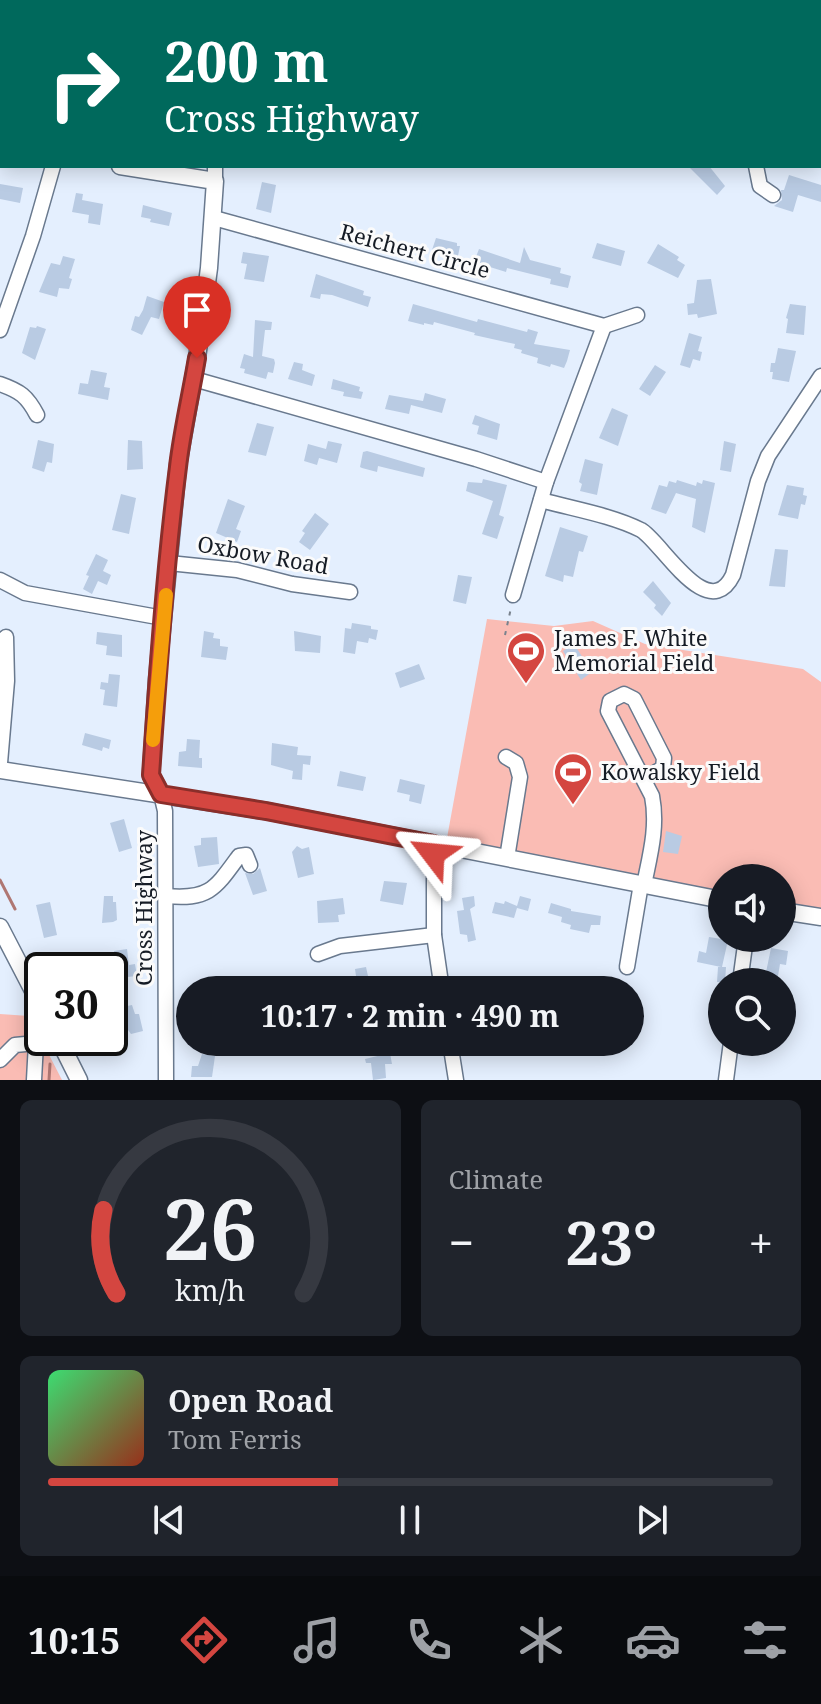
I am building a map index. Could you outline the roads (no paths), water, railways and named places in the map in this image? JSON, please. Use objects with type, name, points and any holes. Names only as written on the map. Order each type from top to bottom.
[{"type":"main road","points":[[147,168],[215,173]]},
{"type":"main road","name":"Cross Highway","points":[[161,794],[151,775],[163,618],[178,465],[194,379],[214,218],[215,173]]},
{"type":"main road","points":[[0,770],[266,811],[708,897]]},
{"type":"main road","points":[[796,913],[821,917]]},
{"type":"main road","points":[[0,927],[8,955],[24,980]]},
{"type":"main road","points":[[67,1056],[79,1080]]},
{"type":"street","points":[[0,330],[33,236],[52,168]]},
{"type":"street","points":[[756,168],[760,186],[773,195]]},
{"type":"street","name":"Reichert Circle","points":[[214,218],[604,326]]},
{"type":"street","points":[[513,595],[546,482],[604,326],[637,315]]},
{"type":"street","points":[[541,500],[623,522],[645,532],[690,581],[711,589],[721,589],[733,575],[758,481],[768,456],[821,376]]},
{"type":"street","points":[[194,379],[476,459],[546,482]]},
{"type":"street","points":[[0,384],[21,392],[37,415]]},
{"type":"street","name":"Oxbow Road","points":[[169,563],[237,570],[292,584],[350,592]]},
{"type":"street","points":[[0,580],[25,593],[163,618]]},
{"type":"street","points":[[0,763],[7,681],[6,637]]},
{"type":"street","points":[[627,967],[656,825],[652,796],[608,711],[610,701],[624,694],[634,699],[664,758],[663,768],[644,779]]},
{"type":"street","points":[[506,757],[516,763],[520,777],[507,858]]},
{"type":"street","name":"Cross Highway","points":[[161,794],[165,811],[166,1080]]},
{"type":"street","points":[[434,844],[434,935],[440,976]]},
{"type":"street","points":[[166,896],[201,896],[222,879],[239,856],[246,855],[250,865]]},
{"type":"street","points":[[318,954],[340,946],[434,935]]},
{"type":"street","points":[[0,1060],[15,1045],[24,1043]]},
{"type":"street","points":[[34,1080],[38,1056]]},
{"type":"street","points":[[452,1056],[456,1080]]},
{"type":"street","points":[[726,1080],[729,1056]]},
{"type":"waterway","points":[[0,880],[15,909]]},
{"type":"waterway","points":[[49,1080],[50,1064]]},
{"type":"place","name":"James F. White Memorial Field","points":[[526,685]]},
{"type":"place","name":"Kowalsky Field","points":[[573,806]]}]
